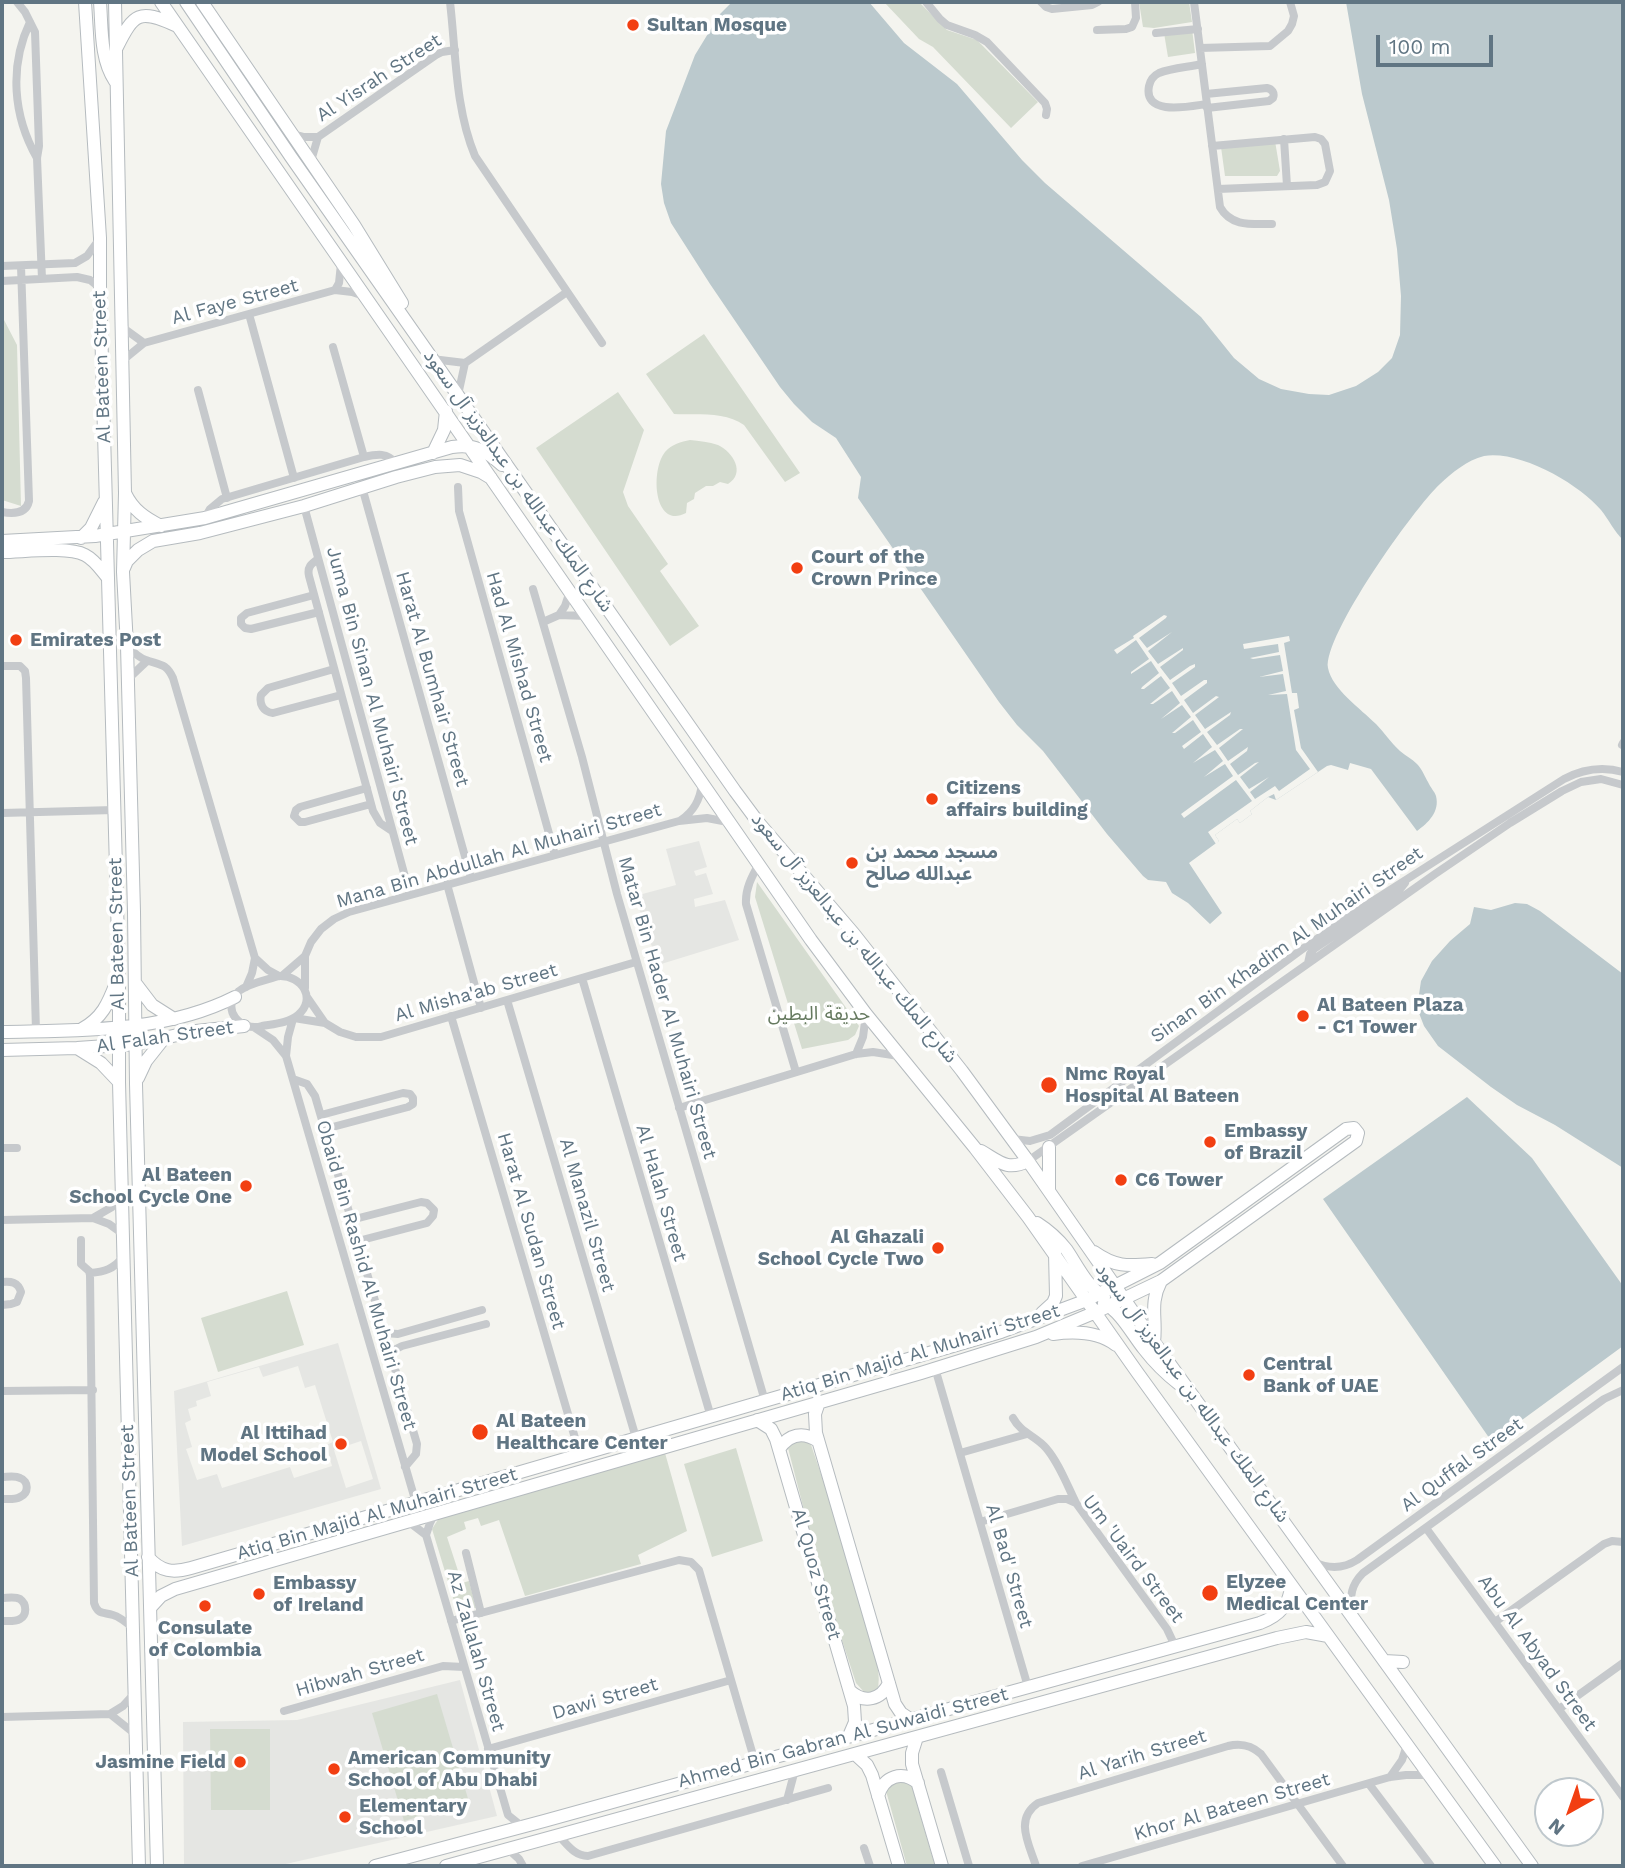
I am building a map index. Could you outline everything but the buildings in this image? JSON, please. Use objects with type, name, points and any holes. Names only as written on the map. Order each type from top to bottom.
[{"type":"main road","name":"Al Bateen Street","points":[[85,2],[100,238],[139,1866]]},
{"type":"main road","points":[[100,2],[105,58],[108,71],[117,84]]},
{"type":"main road","name":"Al Bateen Street","points":[[115,2],[125,493],[123,572],[128,679],[157,1866]]},
{"type":"main road","name":"شارع الملك عبدالله بن عبدالعزيز آل سعود","points":[[161,2],[811,940],[866,1014],[975,1148],[1055,1253],[1093,1297],[1096,1312],[1122,1350],[1495,1866]]},
{"type":"main road","name":"شارع الملك عبدالله بن عبدالعزيز آل سعود","points":[[186,2],[291,157],[746,806],[862,944],[952,1057],[1532,1866]]},
{"type":"main road","points":[[202,2],[374,256],[421,333],[432,359]]},
{"type":"main road","points":[[115,50],[129,24],[140,17],[148,15],[177,26]]},
{"type":"main road","points":[[433,453],[444,429],[446,411]]},
{"type":"main road","points":[[123,572],[127,561],[147,544],[212,530],[362,488],[433,453],[452,447],[470,446],[488,454],[518,481]]},
{"type":"main road","points":[[2,541],[80,538],[162,526],[205,518],[310,489],[396,470],[449,465],[470,468],[494,480]]},
{"type":"main road","points":[[304,506],[304,499],[310,489]]},
{"type":"main road","points":[[125,493],[140,514],[162,526]]},
{"type":"main road","points":[[80,538],[91,528],[106,498]]},
{"type":"main road","points":[[162,526],[160,534],[163,540]]},
{"type":"main road","points":[[2,552],[76,552],[92,560],[108,578]]},
{"type":"main road","points":[[82,1030],[102,1014],[119,976]]},
{"type":"main road","points":[[136,985],[152,1005],[174,1019]]},
{"type":"main road","name":"Al Falah Street","points":[[2,1032],[136,1026],[199,1012],[235,996]]},
{"type":"main road","name":"Al Falah Street","points":[[2,1050],[136,1044],[204,1030],[250,1027]]},
{"type":"main road","points":[[136,1084],[146,1061],[165,1037]]},
{"type":"main road","points":[[76,1048],[102,1063],[119,1082]]},
{"type":"main road","name":"Atiq Bin Majid Al Muhairi Street","points":[[148,1557],[164,1570],[174,1572],[191,1568],[1001,1332],[1093,1297],[1160,1264],[1344,1131],[1352,1128],[1357,1130],[1359,1135],[1356,1141],[1161,1281],[1036,1337],[193,1584],[165,1593],[150,1608]]},
{"type":"main road","points":[[1049,1147],[1049,1191]]},
{"type":"main road","points":[[975,1148],[1007,1166],[1028,1161]]},
{"type":"main road","points":[[1028,1217],[1058,1240],[1093,1297],[1110,1306],[1153,1361],[1189,1391]]},
{"type":"main road","points":[[1089,1249],[1121,1266],[1160,1264]]},
{"type":"main road","points":[[1033,1320],[1055,1300],[1055,1253]]},
{"type":"main road","points":[[1154,1342],[1154,1299],[1161,1281]]},
{"type":"main road","points":[[1093,1297],[1124,1299]]},
{"type":"main road","points":[[1036,1337],[1061,1333],[1091,1335],[1112,1342],[1122,1350]]},
{"type":"main road","name":"Al Quoz Street","points":[[819,1402],[814,1420],[818,1441],[846,1512],[897,1709],[910,1719]]},
{"type":"main road","name":"Al Quoz Street","points":[[757,1420],[771,1429],[779,1450],[850,1691],[856,1717],[849,1736]]},
{"type":"main road","points":[[665,1430],[664,1439],[669,1446]]},
{"type":"main road","points":[[779,1450],[786,1440],[798,1435],[807,1435],[818,1441]]},
{"type":"main road","points":[[619,1443],[623,1459]]},
{"type":"main road","points":[[191,1568],[193,1584]]},
{"type":"main road","name":"Ahmed Bin Gabran Al Suwaidi Street","points":[[375,1866],[1270,1619],[1287,1603],[1291,1585]]},
{"type":"main road","name":"Ahmed Bin Gabran Al Suwaidi Street","points":[[446,1866],[1296,1633],[1312,1632],[1328,1636]]},
{"type":"main road","points":[[1384,1661],[1403,1662]]},
{"type":"main road","points":[[850,1691],[857,1697],[870,1699],[882,1694],[889,1682]]},
{"type":"main road","points":[[917,1737],[912,1758],[943,1866]]},
{"type":"main road","points":[[855,1754],[869,1770],[899,1866]]},
{"type":"main road","points":[[729,1769],[726,1779],[732,1788]]},
{"type":"main road","points":[[878,1796],[884,1783],[896,1776],[905,1776],[918,1783]]},
{"type":"main road","points":[[685,1782],[690,1790],[689,1800]]},
{"type":"main road","points":[[494,1834],[488,1845],[495,1853]]},
{"type":"street","points":[[16,2],[25,12],[35,35],[42,279]]},
{"type":"street","name":"Al Yisrah Street","points":[[290,133],[318,137],[436,55],[455,50],[450,2]]},
{"type":"street","points":[[926,2],[947,25],[975,35],[992,47],[1045,103],[1046,115]]},
{"type":"street","points":[[1041,2],[1052,9],[1098,2]]},
{"type":"street","points":[[1097,30],[1126,29],[1132,26],[1136,18],[1135,2]]},
{"type":"street","points":[[1194,2],[1220,207],[1230,219],[1240,223],[1272,224]]},
{"type":"street","points":[[1200,48],[1270,46],[1286,33],[1292,24],[1294,16],[1290,2]]},
{"type":"street","points":[[30,22],[24,35],[17,67],[16,91],[19,113],[37,158]]},
{"type":"street","points":[[1156,33],[1198,29]]},
{"type":"street","points":[[24,35],[35,35]]},
{"type":"street","points":[[455,50],[462,113],[475,156],[602,343]]},
{"type":"street","points":[[1202,64],[1157,74],[1151,80],[1149,93],[1153,102],[1165,108],[1269,101],[1273,98],[1271,89],[1267,88],[1206,94]]},
{"type":"street","points":[[27,138],[39,137]]},
{"type":"street","name":"Al Yisrah Street","points":[[311,162],[318,137]]},
{"type":"street","points":[[1212,146],[1315,137],[1325,144],[1330,171],[1321,184],[1217,188]]},
{"type":"street","points":[[1283,139],[1287,186]]},
{"type":"street","points":[[2,266],[80,262],[100,238]]},
{"type":"street","points":[[335,290],[341,261]]},
{"type":"street","points":[[2,512],[20,512],[29,502],[21,265]]},
{"type":"street","points":[[2,281],[82,277],[100,288]]},
{"type":"street","name":"Al Faye Street","points":[[122,362],[144,343],[335,290],[367,297]]},
{"type":"street","points":[[432,359],[465,363],[567,292]]},
{"type":"street","points":[[249,314],[294,478]]},
{"type":"street","points":[[122,327],[144,343]]},
{"type":"street","points":[[333,347],[364,457]]},
{"type":"street","points":[[458,395],[465,363]]},
{"type":"street","points":[[198,390],[227,498]]},
{"type":"street","points":[[205,518],[213,505],[227,498],[364,457],[382,454],[390,457],[396,470]]},
{"type":"street","name":"Had Al Mishad Street","points":[[458,487],[460,511],[555,855]]},
{"type":"street","name":"Harat Al Bumhair Street","points":[[362,488],[471,878]]},
{"type":"street","name":"Juma Bin Sinan Al Muhairi Street","points":[[304,506],[410,895]]},
{"type":"street","points":[[318,559],[310,565],[308,572],[341,695],[371,804],[377,820],[392,831]]},
{"type":"street","name":"Matar Bin Hader Al Muhairi Street","points":[[533,589],[582,757],[636,962],[765,1401]]},
{"type":"street","points":[[559,615],[570,591]]},
{"type":"street","name":"Juma Bin Sinan Al Muhairi Street","points":[[314,595],[244,614],[241,624],[251,629],[319,612]]},
{"type":"street","points":[[543,622],[559,615],[587,616]]},
{"type":"street","points":[[127,646],[147,660],[161,664],[169,670],[173,678],[255,958],[246,987]]},
{"type":"street","points":[[128,679],[147,660]]},
{"type":"street","points":[[2,666],[16,665],[23,668],[26,674],[36,1031]]},
{"type":"street","name":"Juma Bin Sinan Al Muhairi Street","points":[[334,669],[268,688],[261,695],[260,702],[266,711],[273,713],[341,695]]},
{"type":"street","name":"Sinan Bin Khadim Al Muhairi Street","points":[[1012,1139],[1030,1141],[1050,1135],[1363,907],[1570,776],[1594,769],[1623,772]]},
{"type":"street","name":"Sinan Bin Khadim Al Muhairi Street","points":[[1028,1161],[1485,839],[1581,782],[1608,780],[1623,785]]},
{"type":"street","name":"Mana Bin Abdullah Al Muhairi Street","points":[[679,821],[697,803],[703,781]]},
{"type":"street","name":"Juma Bin Sinan Al Muhairi Street","points":[[367,788],[300,807],[295,816],[300,822],[305,822],[371,804]]},
{"type":"street","points":[[2,813],[114,810]]},
{"type":"street","name":"Mana Bin Abdullah Al Muhairi Street","points":[[281,975],[305,956],[316,935],[334,919],[349,912],[679,821],[707,818],[731,822]]},
{"type":"street","points":[[759,864],[748,888],[747,907],[796,1072]]},
{"type":"street","points":[[1308,963],[1314,949],[1400,891],[1406,880]]},
{"type":"street","points":[[447,884],[481,1008]]},
{"type":"street","points":[[281,975],[246,987],[235,996],[232,1006],[234,1016],[250,1027],[293,1018],[304,1009],[305,956]]},
{"type":"street","points":[[255,958],[268,970],[296,979],[325,1023]]},
{"type":"street","name":"Al Misha'ab Street","points":[[293,1018],[325,1023],[348,1035],[380,1037],[636,962]]},
{"type":"street","name":"Al Halah Street","points":[[582,978],[711,1417]]},
{"type":"street","name":"Al Manazil Street","points":[[507,1000],[636,1438]]},
{"type":"street","points":[[856,1054],[866,1014]]},
{"type":"street","name":"Harat Al Sudan Street","points":[[452,1016],[580,1455]]},
{"type":"street","name":"Obaid Bin Rashid Al Muhairi Street","points":[[286,1056],[293,1018]]},
{"type":"street","name":"Obaid Bin Rashid Al Muhairi Street","points":[[250,1027],[273,1040],[286,1056],[416,1503]]},
{"type":"street","points":[[679,1108],[856,1054],[873,1052],[900,1056]]},
{"type":"street","points":[[293,1079],[304,1082],[312,1089],[358,1241],[417,1446],[415,1456],[405,1467]]},
{"type":"street","name":"Obaid Bin Rashid Al Muhairi Street","points":[[321,1115],[405,1092],[413,1098],[408,1107],[325,1129]]},
{"type":"street","points":[[352,1106],[356,1121]]},
{"type":"street","points":[[2,1148],[18,1148]]},
{"type":"street","points":[[93,1218],[113,1207],[122,1195]]},
{"type":"street","name":"Obaid Bin Rashid Al Muhairi Street","points":[[351,1220],[421,1202],[427,1202],[434,1210],[427,1223],[358,1241]]},
{"type":"street","points":[[2,1220],[93,1218],[109,1224],[123,1234]]},
{"type":"street","points":[[81,1240],[81,1264],[90,1273],[94,1603],[100,1613],[112,1615],[133,1628]]},
{"type":"street","points":[[90,1273],[103,1272],[124,1257]]},
{"type":"street","points":[[103,1272],[124,1285]]},
{"type":"street","points":[[2,1282],[14,1283],[19,1286],[21,1292],[17,1302],[2,1305]]},
{"type":"street","name":"Obaid Bin Rashid Al Muhairi Street","points":[[384,1333],[398,1334],[482,1310]]},
{"type":"street","points":[[447,1320],[450,1333]]},
{"type":"street","name":"Obaid Bin Rashid Al Muhairi Street","points":[[390,1352],[402,1346],[486,1324]]},
{"type":"street","name":"Al Quffal Street","points":[[1312,1561],[1322,1566],[1334,1567],[1345,1566],[1361,1558],[1623,1367]]},
{"type":"street","name":"Al Bad' Street","points":[[935,1368],[1028,1687]]},
{"type":"street","points":[[2,1391],[93,1390]]},
{"type":"street","name":"Al Quffal Street","points":[[1351,1615],[1352,1590],[1357,1579],[1604,1399],[1623,1390]]},
{"type":"street","points":[[1013,1418],[1020,1429],[1049,1451],[1076,1503]]},
{"type":"street","points":[[960,1453],[1027,1434]]},
{"type":"street","points":[[2,1477],[20,1477],[27,1488],[25,1494],[20,1497],[2,1499]]},
{"type":"street","name":"Um 'Uaird Street","points":[[980,1522],[1058,1499],[1076,1503],[1167,1629],[1175,1646]]},
{"type":"street","points":[[408,1521],[426,1535],[435,1513]]},
{"type":"street","name":"Abu Al Abyad Street","points":[[1426,1528],[1623,1796]]},
{"type":"street","name":"Az Zallalah Street","points":[[426,1535],[508,1815]]},
{"type":"street","points":[[1496,1622],[1604,1544],[1612,1541],[1623,1542]]},
{"type":"street","points":[[466,1553],[481,1613]]},
{"type":"street","points":[[1361,1558],[1361,1566],[1367,1571]]},
{"type":"street","points":[[451,1621],[687,1560],[699,1570],[755,1762]]},
{"type":"street","points":[[2,1598],[19,1599],[24,1603],[25,1609],[19,1620],[2,1621]]},
{"type":"street","points":[[112,1615],[133,1603]]},
{"type":"street","name":"Hibwah Street","points":[[443,1666],[460,1654]]},
{"type":"street","points":[[1559,1709],[1623,1663]]},
{"type":"street","name":"Hibwah Street","points":[[284,1711],[443,1666],[464,1667]]},
{"type":"street","name":"Dawi Street","points":[[488,1749],[731,1680]]},
{"type":"street","points":[[2,1717],[110,1714],[123,1706],[134,1694]]},
{"type":"street","points":[[110,1714],[135,1734]]},
{"type":"street","name":"Al Yarih Street","points":[[1036,1866],[1024,1827],[1026,1815],[1038,1803],[1228,1745],[1243,1745],[1258,1751],[1343,1866]]},
{"type":"street","points":[[1390,1777],[1402,1760],[1407,1745]]},
{"type":"street","points":[[787,1800],[794,1770]]},
{"type":"street","points":[[941,1772],[969,1866]]},
{"type":"street","name":"Khor Al Bateen Street","points":[[1082,1866],[1390,1777],[1429,1775]]},
{"type":"street","points":[[1369,1784],[1431,1866]]},
{"type":"street","points":[[558,1835],[575,1853],[588,1856],[828,1788]]},
{"type":"street","points":[[494,1834],[508,1815],[523,1826]]},
{"type":"street","points":[[523,1865],[528,1844]]},
{"type":"street","points":[[864,1848],[870,1866]]},
{"type":"street","points":[[508,1849],[523,1865]]},
{"type":"shaded area","points":[[732,2],[869,2],[904,43],[957,84],[1045,183],[1201,317],[1234,358],[1259,379],[1281,389],[1329,395],[1356,386],[1378,372],[1392,358],[1400,335],[1401,296],[1397,249],[1389,200],[1362,94],[1346,2],[1623,2],[1623,540],[1601,510],[1564,480],[1514,458],[1478,458],[1460,467],[1445,480],[1411,518],[1354,602],[1330,652],[1328,668],[1335,684],[1397,748],[1417,764],[1435,794],[1435,812],[1421,828],[1417,831],[1371,769],[1350,763],[1348,770],[1327,766],[1276,800],[1268,797],[1240,823],[1237,819],[1215,835],[1219,841],[1189,863],[1222,913],[1210,924],[1188,903],[1172,893],[1166,882],[1148,880],[1143,876],[1107,834],[1043,751],[999,702],[858,498],[861,477],[836,438],[812,422],[780,387],[671,223],[661,184],[666,131],[695,55],[720,14]]},
{"type":"shaded area","points":[[699,841],[707,867],[694,871],[696,876],[706,873],[713,894],[694,899],[695,907],[725,900],[739,940],[658,965],[635,896],[676,885],[666,849]]},
{"type":"shaded area","points":[[1515,903],[1527,904],[1540,911],[1623,974],[1623,1168],[1491,1087],[1438,1046],[1424,1026],[1417,1008],[1421,981],[1432,961],[1470,924],[1474,907],[1491,910]]},
{"type":"shaded area","points":[[1467,1097],[1532,1158],[1623,1286],[1623,1346],[1492,1442],[1323,1199]]},
{"type":"shaded area","name":"Al Ittihad Model School","points":[[338,1343],[381,1489],[182,1546],[174,1391]],"holes":[[[298,1366],[305,1388],[315,1385],[333,1442],[326,1445],[332,1466],[294,1478],[290,1467],[222,1488],[217,1474],[197,1480],[186,1449],[192,1447],[185,1423],[191,1420],[188,1409],[197,1406],[196,1401],[211,1396],[207,1382],[259,1367],[263,1377]],[[361,1441],[373,1479],[346,1488],[334,1450]]]},
{"type":"shaded area","name":"American Community School of Abu Dhabi","points":[[460,1680],[497,1816],[277,1866],[184,1866],[183,1722],[297,1720]]},
{"type":"green space","points":[[884,2],[919,2],[947,30],[977,40],[1038,102],[1011,128],[933,47],[919,39]]},
{"type":"green space","points":[[1139,2],[1189,2],[1192,22],[1154,28],[1143,27]]},
{"type":"green space","points":[[1192,29],[1195,53],[1168,57],[1164,33]]},
{"type":"green space","points":[[1275,141],[1280,171],[1277,176],[1225,176],[1221,147]]},
{"type":"green space","points":[[2,316],[17,345],[21,506],[2,500]]},
{"type":"green space","points":[[704,334],[800,473],[785,482],[744,425],[736,421],[711,415],[674,414],[646,374]]},
{"type":"green space","points":[[618,392],[644,430],[623,492],[628,506],[668,564],[660,571],[699,626],[670,646],[536,448]]},
{"type":"green space","points":[[690,440],[723,448],[733,458],[737,469],[728,484],[720,482],[706,486],[695,493],[694,499],[687,503],[686,513],[675,516],[667,513],[661,506],[657,472],[668,449]]},
{"type":"green space","name":"حديقة البطين","points":[[757,882],[859,1026],[855,1035],[848,1040],[802,1049],[755,897]]},
{"type":"green space","points":[[287,1291],[304,1345],[218,1372],[201,1318]]},
{"type":"green space","points":[[791,1439],[809,1439],[851,1566],[878,1667],[877,1691],[870,1694],[864,1692],[856,1683],[821,1576],[788,1448]]},
{"type":"green space","points":[[736,1448],[763,1541],[712,1557],[684,1464]]},
{"type":"green space","points":[[665,1453],[687,1531],[638,1555],[641,1564],[525,1596],[499,1520],[481,1526],[478,1518],[464,1522],[466,1529],[447,1537],[462,1583],[469,1581],[476,1608],[460,1608],[454,1601],[432,1529],[439,1518]]},
{"type":"green space","points":[[437,1694],[469,1802],[404,1821],[372,1713]]},
{"type":"green space","name":"Jasmine Field","points":[[210,1729],[270,1729],[270,1810],[211,1810]]},
{"type":"green space","points":[[890,1779],[911,1783],[935,1866],[907,1866],[886,1791]]},
{"type":"pier","points":[[1164,615],[1166,618],[1139,638],[1147,648],[1172,632],[1148,651],[1158,664],[1183,648],[1160,667],[1170,680],[1195,664],[1195,667],[1172,683],[1181,696],[1207,680],[1207,683],[1184,700],[1193,713],[1216,696],[1219,697],[1195,715],[1205,729],[1231,712],[1207,732],[1217,745],[1243,729],[1219,748],[1228,761],[1248,747],[1247,751],[1230,764],[1238,775],[1259,762],[1240,777],[1249,789],[1269,777],[1250,792],[1255,799],[1275,786],[1279,791],[1310,769],[1296,750],[1287,694],[1268,695],[1286,691],[1283,674],[1259,677],[1283,671],[1280,655],[1250,658],[1279,652],[1278,644],[1244,649],[1243,644],[1289,636],[1290,641],[1284,643],[1292,693],[1297,693],[1299,708],[1294,710],[1301,748],[1318,772],[1276,800],[1274,794],[1268,797],[1240,823],[1237,819],[1215,835],[1219,841],[1216,844],[1208,832],[1252,801],[1236,780],[1184,818],[1181,814],[1233,776],[1225,764],[1204,777],[1223,761],[1215,750],[1193,763],[1212,747],[1203,734],[1184,749],[1182,746],[1201,732],[1193,720],[1172,733],[1191,717],[1182,705],[1161,719],[1180,703],[1172,691],[1150,704],[1170,688],[1161,676],[1141,689],[1159,673],[1151,661],[1131,674],[1149,659],[1136,640],[1117,654],[1114,650]]},
{"type":"place","name":"Sultan Mosque","points":[[633,25]]},
{"type":"place","name":"Court of the Crown Prince","points":[[797,568]]},
{"type":"place","name":"Emirates Post","points":[[16,640]]},
{"type":"place","name":"Citizens affairs building","points":[[932,799]]},
{"type":"place","name":"مسجد محمد بن عبدالله صالح","points":[[852,863]]},
{"type":"place","name":"Al Bateen Plaza - C1 Tower","points":[[1303,1016]]},
{"type":"place","name":"Nmc Royal Hospital Al Bateen","points":[[1049,1085]]},
{"type":"place","name":"Embassy of Brazil","points":[[1210,1142]]},
{"type":"place","name":"C6 Tower","points":[[1121,1180]]},
{"type":"place","name":"Al Bateen School Cycle One","points":[[246,1186]]},
{"type":"place","name":"Al Ghazali School Cycle Two","points":[[938,1248]]},
{"type":"place","name":"Central Bank of UAE","points":[[1249,1375]]},
{"type":"place","name":"Al Bateen Healthcare Center","points":[[480,1432]]},
{"type":"place","name":"Al Ittihad Model School","points":[[341,1444]]},
{"type":"place","name":"Elyzee Medical Center","points":[[1210,1593]]},
{"type":"place","name":"Embassy of Ireland","points":[[259,1594]]},
{"type":"place","name":"Consulate of Colombia","points":[[205,1606]]},
{"type":"place","name":"Jasmine Field","points":[[240,1762]]},
{"type":"place","name":"American Community School of Abu Dhabi","points":[[334,1769]]},
{"type":"place","name":"Elementary School","points":[[345,1817]]}]
